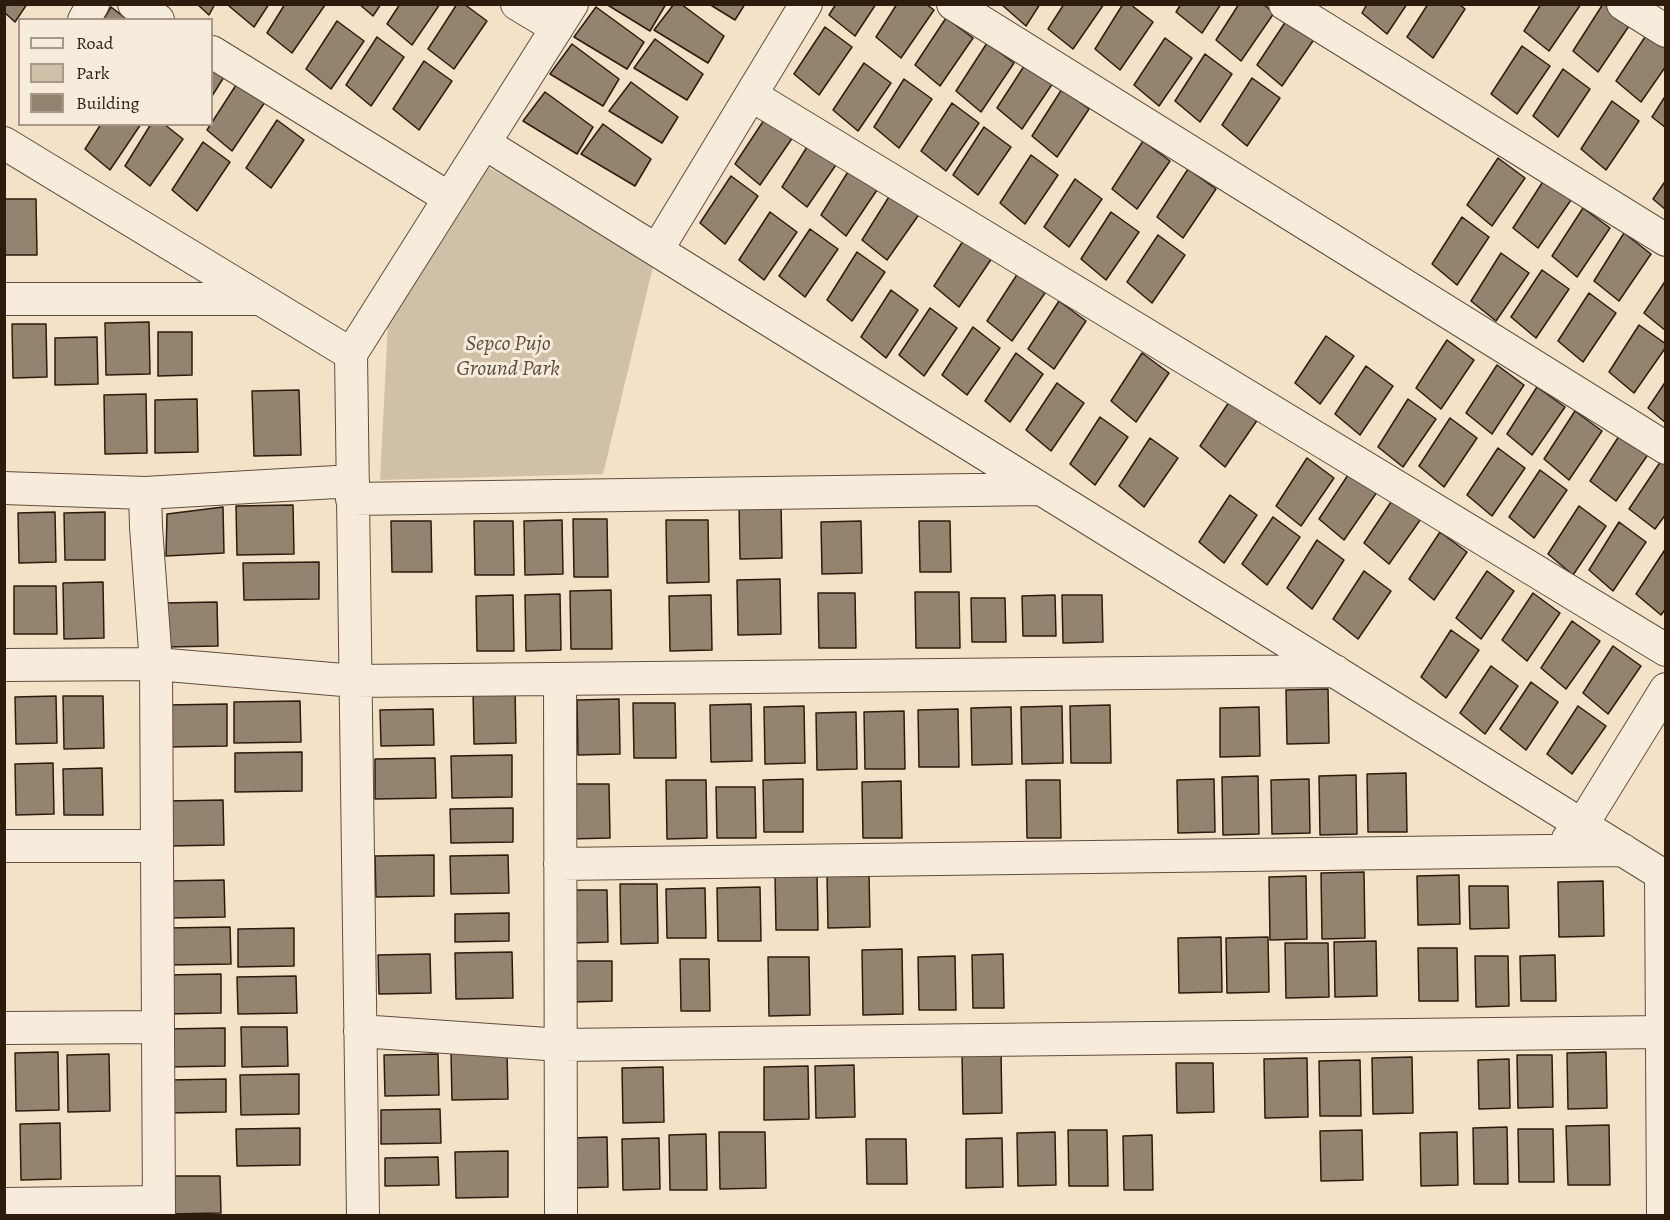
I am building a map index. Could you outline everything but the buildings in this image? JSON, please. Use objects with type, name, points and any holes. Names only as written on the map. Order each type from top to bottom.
[{"type":"street","points":[[85,18],[93,4]]},
{"type":"street","points":[[134,4],[155,18]]},
{"type":"street","points":[[363,1215],[351,354],[564,16],[517,4]]},
{"type":"street","points":[[657,250],[806,4]]},
{"type":"street","points":[[953,4],[1665,448]]},
{"type":"street","points":[[1285,4],[1665,240]]},
{"type":"street","points":[[1623,4],[1665,31]]},
{"type":"street","points":[[213,53],[450,198]]},
{"type":"street","points":[[751,95],[1665,650]]},
{"type":"street","points":[[10,136],[260,299],[351,354]]},
{"type":"street","points":[[484,143],[1663,874],[1663,1215]]},
{"type":"street","points":[[4,299],[260,299]]},
{"type":"street","points":[[4,488],[145,493],[352,490],[1041,489]]},
{"type":"street","points":[[4,1204],[159,1209],[156,664],[145,493]]},
{"type":"street","points":[[4,665],[156,664],[355,681],[1335,671]]},
{"type":"street","points":[[560,679],[561,1215]]},
{"type":"street","points":[[1555,851],[1582,825],[1665,689]]},
{"type":"street","points":[[4,846],[157,846]]},
{"type":"street","points":[[560,864],[1623,850]]},
{"type":"street","points":[[4,1028],[158,1027]]},
{"type":"street","points":[[360,1031],[561,1045],[1662,1032]]},
{"type":"green space","name":"Sepco Pujo Ground Park","points":[[487,167],[657,250],[603,474],[380,480],[388,324]]}]
